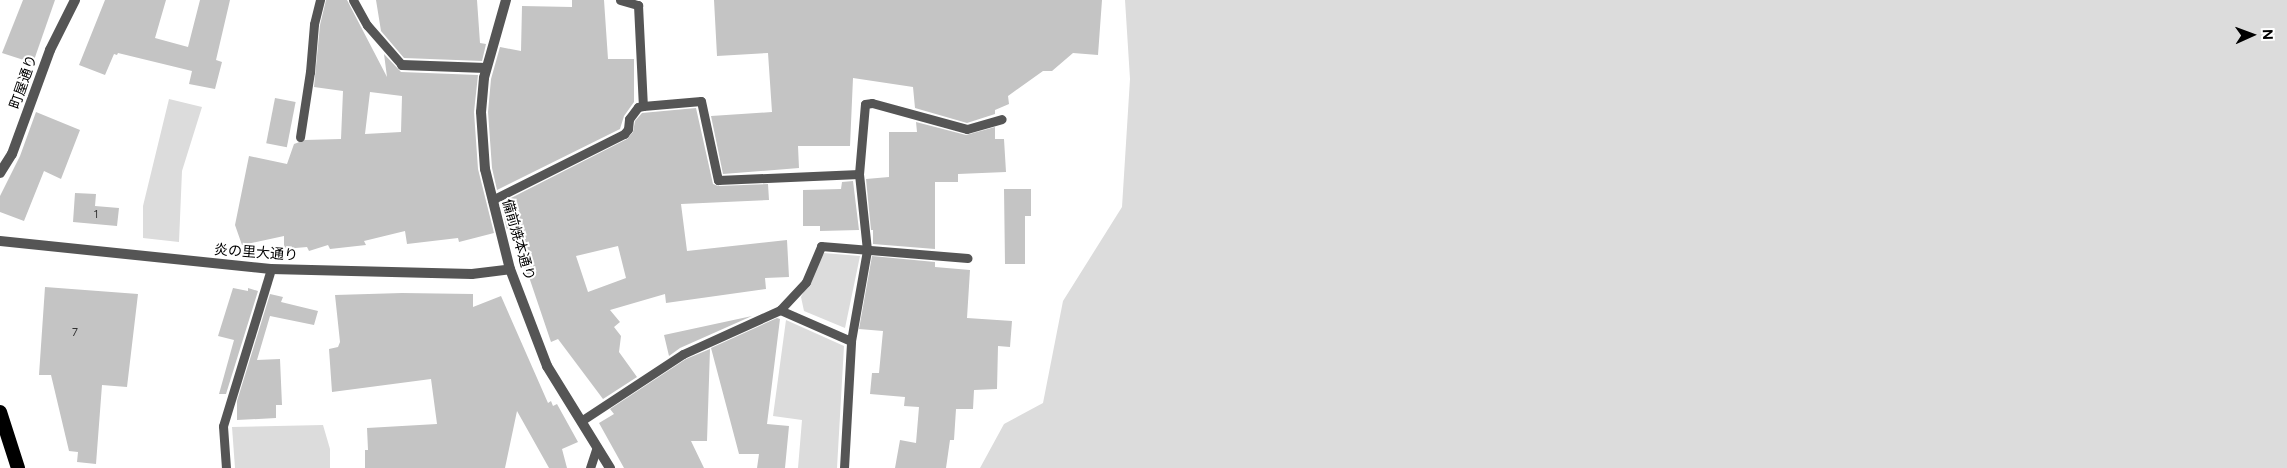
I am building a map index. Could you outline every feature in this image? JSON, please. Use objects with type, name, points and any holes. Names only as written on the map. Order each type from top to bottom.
[{"type":"highway","points":[[0,412],[18,468]]},
{"type":"street","name":"町屋通り","points":[[0,173],[12,154],[50,50],[75,0]]},
{"type":"street","name":"備前焼本通り","points":[[506,0],[486,68],[481,112],[485,169],[510,269],[547,366],[610,468]]},
{"type":"street","points":[[402,65],[486,68]]},
{"type":"street","name":"炎の里大通り","points":[[0,241],[271,269],[472,274],[510,269]]},
{"type":"lane","points":[[300,137],[310,72],[314,24],[320,0]]},
{"type":"lane","points":[[353,0],[367,25],[402,65]]},
{"type":"lane","points":[[620,0],[638,5],[643,106]]},
{"type":"lane","points":[[492,200],[624,134],[628,129],[629,119],[638,107],[701,101],[718,180],[859,174]]},
{"type":"lane","points":[[844,468],[851,341],[867,250],[859,174],[865,104],[872,103],[967,129],[1002,119]]},
{"type":"lane","points":[[581,421],[683,354],[780,310],[806,282],[821,246],[968,258]]},
{"type":"lane","points":[[226,468],[223,426],[271,269]]},
{"type":"lane","points":[[780,310],[851,341]]},
{"type":"lane","points":[[590,468],[597,447]]},
{"type":"shaded area","points":[[1125,0],[2287,0],[2287,468],[980,468],[1004,424],[1043,403],[1063,301],[1122,207],[1130,79]]},
{"type":"shaded area","points":[[169,99],[202,107],[182,171],[179,242],[143,238],[143,206]]},
{"type":"shaded area","points":[[824,253],[860,256],[845,328],[804,311],[801,297]]},
{"type":"shaded area","points":[[786,320],[844,346],[837,468],[798,468],[802,420],[773,416]]},
{"type":"shaded area","points":[[323,425],[330,449],[330,468],[235,468],[232,427]]},
{"type":"building","points":[[23,0],[55,0],[33,63],[2,53]]},
{"type":"building","points":[[105,0],[166,0],[155,38],[188,47],[200,0],[230,0],[216,60],[222,62],[215,89],[189,84],[192,71],[118,53],[117,55],[114,54],[105,75],[79,65]]},
{"type":"building","points":[[326,0],[347,0],[387,77],[384,54],[401,72],[478,75],[474,112],[478,169],[494,233],[459,242],[458,238],[407,244],[405,231],[364,241],[366,245],[330,249],[328,245],[309,251],[307,247],[284,249],[284,236],[242,245],[235,225],[249,156],[287,164],[294,144],[305,140],[341,139],[343,91],[314,87],[320,25]],"holes":[[[370,92],[402,96],[401,132],[365,134]]]},
{"type":"building","points":[[376,0],[477,0],[480,43],[486,44],[482,61],[404,58],[381,31]]},
{"type":"building","points":[[572,0],[604,0],[608,59],[634,59],[634,102],[624,116],[620,129],[497,190],[492,168],[488,112],[491,79],[500,47],[521,51],[522,6],[572,7]]},
{"type":"building","points":[[714,0],[1102,0],[1098,55],[1073,53],[1052,71],[1043,71],[1008,96],[1009,104],[995,110],[995,114],[967,123],[915,108],[913,87],[853,78],[850,146],[798,146],[799,168],[723,174],[711,116],[772,112],[768,53],[717,56]]},
{"type":"building","points":[[275,98],[296,102],[287,147],[266,143]]},
{"type":"building","points":[[696,108],[713,184],[718,186],[768,184],[769,200],[681,204],[687,251],[787,240],[789,277],[765,278],[766,289],[666,303],[665,294],[610,310],[620,322],[614,327],[621,336],[619,352],[637,377],[603,399],[558,339],[551,342],[528,274],[525,274],[512,229],[507,230],[501,203],[627,139],[633,132],[635,121],[642,113]],"holes":[[[618,246],[626,278],[588,292],[576,256]]]},
{"type":"building","points":[[36,112],[80,130],[61,179],[44,171],[24,221],[0,212],[0,196],[20,156]]},
{"type":"building","points":[[916,122],[966,135],[995,127],[995,139],[1004,139],[1006,172],[958,174],[958,182],[935,182],[935,249],[873,244],[866,179],[889,177],[889,132],[917,132]]},
{"type":"building","points":[[853,181],[859,230],[820,231],[820,226],[803,226],[803,190],[841,189],[842,182]]},
{"type":"building","points":[[1004,189],[1031,189],[1031,216],[1025,216],[1025,264],[1005,264]]},
{"type":"building","points":[[75,193],[96,194],[95,206],[119,208],[117,226],[73,222]]},
{"type":"building","points":[[872,256],[935,262],[935,267],[970,270],[967,318],[1012,321],[1010,347],[998,346],[997,389],[974,390],[973,409],[956,409],[954,440],[950,440],[946,468],[895,468],[900,440],[916,443],[919,407],[904,406],[905,397],[870,394],[872,373],[879,373],[883,331],[859,329]]},
{"type":"building","points":[[45,287],[138,294],[127,387],[102,385],[96,464],[77,462],[78,452],[69,451],[51,375],[39,375]]},
{"type":"building","points":[[233,288],[248,291],[248,288],[258,291],[226,394],[219,394],[234,340],[218,336]]},
{"type":"building","points":[[402,293],[473,294],[473,307],[501,296],[548,403],[551,401],[553,406],[557,404],[578,442],[562,449],[567,468],[549,468],[517,411],[505,468],[365,468],[365,450],[368,450],[367,428],[437,424],[431,379],[332,392],[329,349],[338,347],[340,342],[335,295]]},
{"type":"building","points":[[270,294],[283,297],[281,302],[318,311],[314,325],[270,316],[257,360],[280,359],[282,405],[276,405],[276,418],[237,420],[237,401]]},
{"type":"building","points":[[752,316],[680,348],[669,356],[664,335]]},
{"type":"building","points":[[777,318],[780,319],[767,424],[789,426],[785,468],[757,468],[759,454],[739,454],[711,348]]},
{"type":"building","points":[[710,349],[707,441],[691,441],[704,468],[624,468],[599,423],[614,414],[610,409],[686,359]]}]
